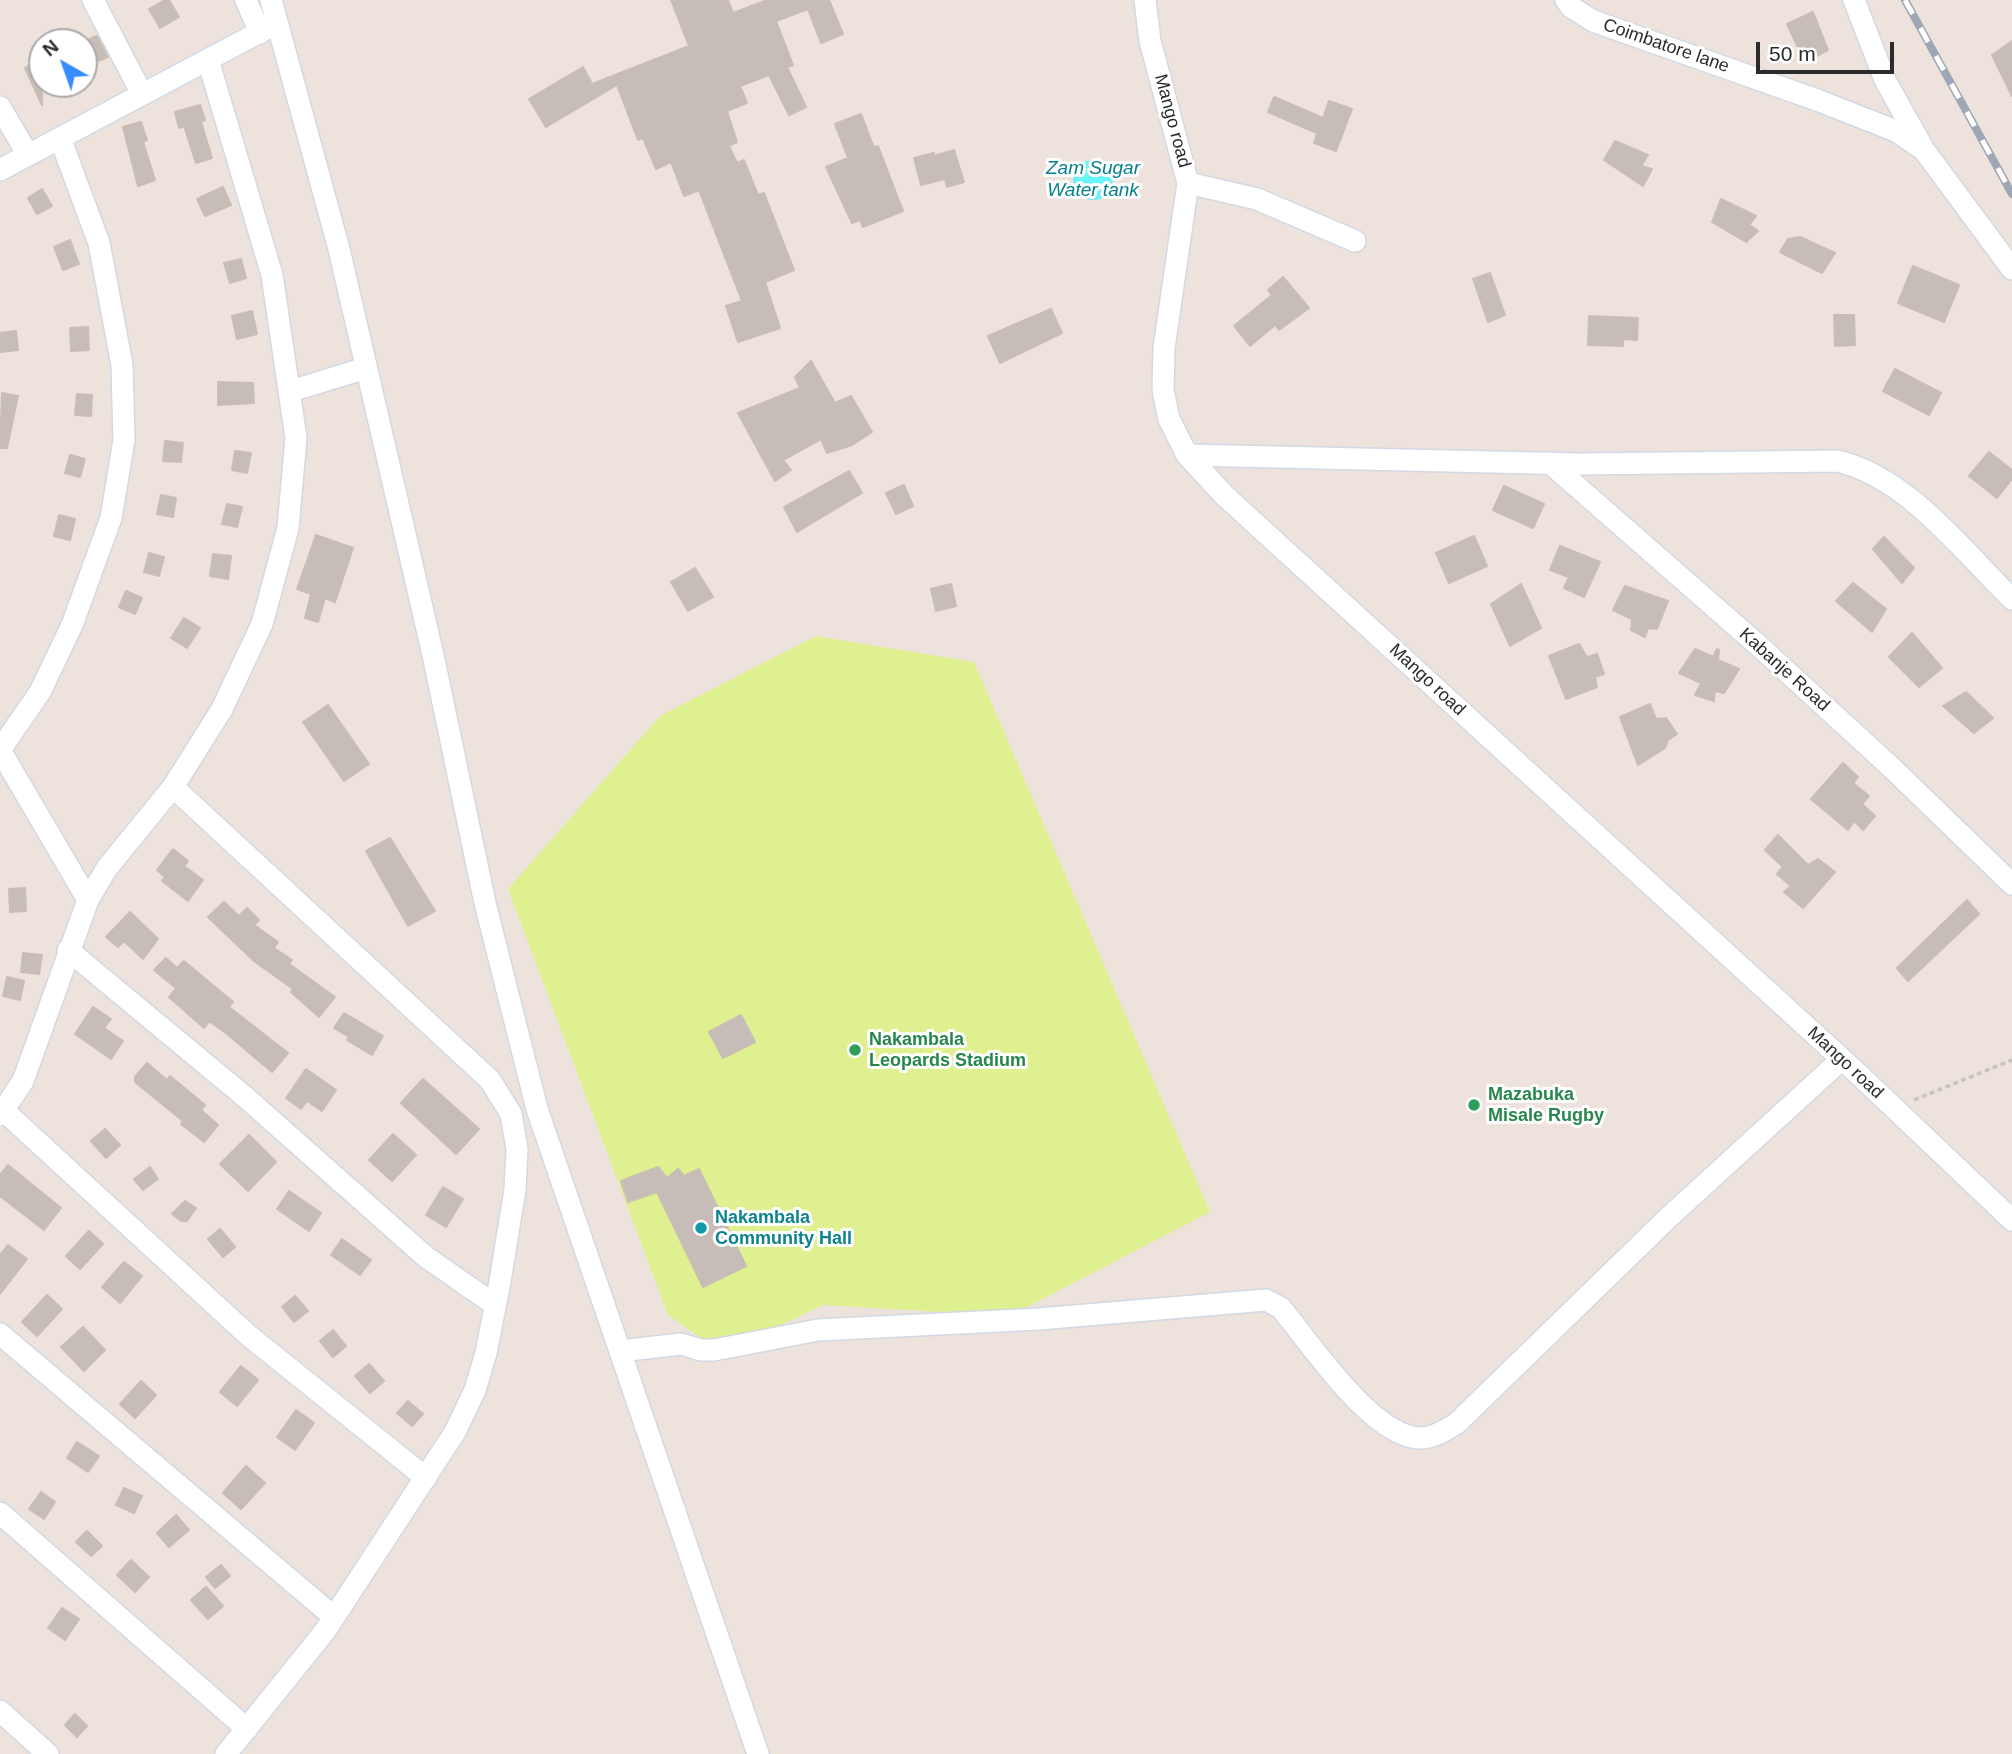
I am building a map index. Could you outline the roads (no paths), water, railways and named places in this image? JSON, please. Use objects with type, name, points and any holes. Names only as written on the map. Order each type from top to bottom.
[{"type":"street","points":[[93,0],[142,94]]},
{"type":"street","points":[[246,0],[267,28],[339,249],[433,654],[485,903],[537,1109],[758,1754]]},
{"type":"street","points":[[267,28],[271,0]]},
{"type":"street","name":"Mango road","points":[[1144,0],[1150,41],[1188,183],[1164,348],[1163,390],[1169,419],[1187,454],[1225,496],[1842,1059],[2012,1220]]},
{"type":"street","name":"Coimbatore lane","points":[[1566,0],[1571,7],[1593,21],[1817,100],[1896,131],[1924,150]]},
{"type":"street","points":[[1854,0],[1885,80],[1924,150],[2012,269]]},
{"type":"street","points":[[0,170],[267,28]]},
{"type":"street","points":[[208,60],[272,275],[296,438],[288,528],[261,624],[222,709],[173,787],[107,868],[88,900],[23,1081],[2,1113],[248,1335],[426,1478]]},
{"type":"street","points":[[0,107],[28,155]]},
{"type":"street","points":[[60,138],[99,243],[122,365],[124,440],[111,518],[72,625],[40,692],[0,750],[88,900]]},
{"type":"street","points":[[1188,183],[1257,199],[1355,241]]},
{"type":"street","points":[[291,391],[366,368]]},
{"type":"street","points":[[1187,454],[1550,463],[1817,459],[1853,464],[1900,489],[2012,599]]},
{"type":"street","name":"Kabanje Road","points":[[1550,463],[1759,646],[1893,769],[2012,884]]},
{"type":"street","points":[[173,787],[490,1080],[511,1114],[517,1149],[515,1190],[486,1353],[475,1390],[455,1432],[334,1617],[226,1754]]},
{"type":"street","points":[[68,950],[244,1096],[426,1257],[495,1305]]},
{"type":"street","points":[[620,1351],[681,1344],[701,1350],[714,1350],[818,1330],[1039,1319],[1266,1300],[1281,1308],[1370,1416],[1403,1435],[1422,1438],[1438,1434],[1457,1423],[1669,1217],[1842,1059]]},
{"type":"street","points":[[511,1114],[537,1109]]},
{"type":"street","points":[[0,1334],[334,1617]]},
{"type":"street","points":[[0,1513],[247,1729]]},
{"type":"street","points":[[0,1711],[48,1754]]},
{"type":"water","name":"Zam Sugar Water tank","points":[[1093,160],[1101,161],[1107,166],[1112,172],[1112,188],[1107,194],[1101,199],[1093,200],[1085,199],[1079,194],[1074,188],[1073,180],[1074,172],[1079,166],[1085,161]]},
{"type":"railway","points":[[1905,0],[2012,194]]},
{"type":"place","name":"Nakambala Leopards Stadium","points":[[855,1050]]},
{"type":"place","name":"Mazabuka Misale Rugby","points":[[1474,1105]]},
{"type":"place","name":"Nakambala Community Hall","points":[[701,1228]]}]
